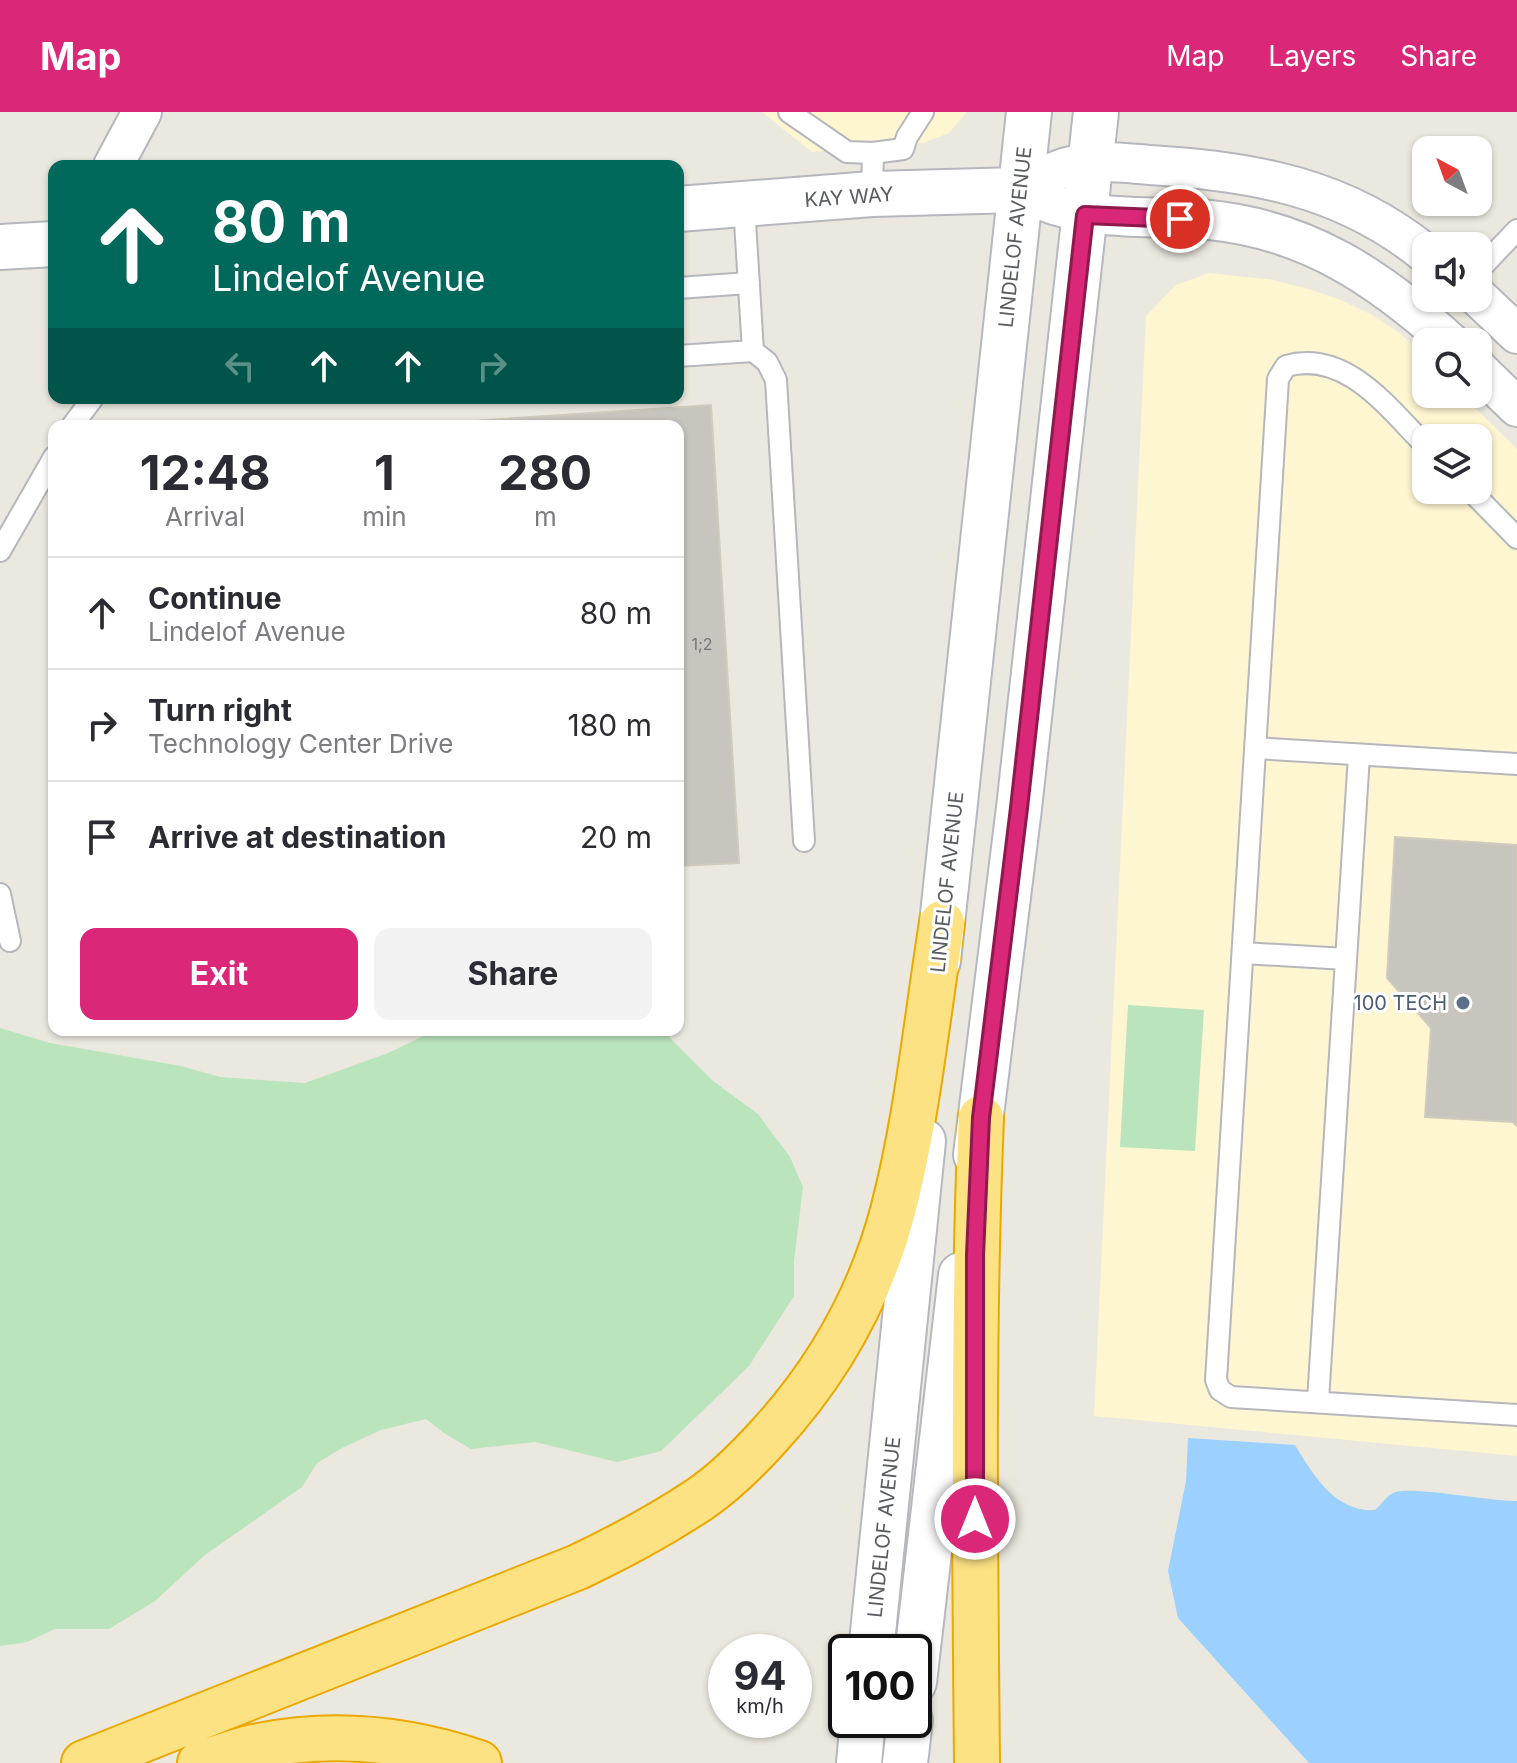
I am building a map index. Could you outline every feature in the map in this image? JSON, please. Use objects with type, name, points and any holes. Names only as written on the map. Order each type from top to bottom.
[{"type":"highway","points":[[84,1763],[578,1567],[629,1542],[690,1505],[742,1464],[794,1409],[825,1368],[852,1323],[872,1278],[893,1212],[903,1167],[942,923]]},
{"type":"highway","points":[[977,1763],[974,1397],[975,1255],[981,1118]]},
{"type":"highway","points":[[200,1763],[254,1747],[334,1738],[419,1745],[479,1763]]},
{"type":"main road","name":"LINDELOF AVENUE","points":[[873,1634],[915,1235],[942,923],[1029,112]]},
{"type":"main road","points":[[919,1634],[942,1425],[1019,808],[1096,112]]},
{"type":"main road","name":"KAY WAY","points":[[684,209],[744,205],[872,174],[1021,190]]},
{"type":"main road","points":[[0,247],[48,244]]},
{"type":"main road","points":[[859,1763],[861,1738]]},
{"type":"main road","points":[[905,1763],[908,1738]]},
{"type":"street","points":[[116,160],[142,112]]},
{"type":"street","points":[[1021,190],[1055,171],[1090,162],[1217,169],[1266,178],[1311,191],[1353,208],[1412,242]]},
{"type":"street","points":[[1021,190],[1053,206],[1085,215],[1211,220],[1294,240],[1331,255],[1383,285],[1434,328]]},
{"type":"street","points":[[1492,310],[1517,334]]},
{"type":"street","points":[[1492,383],[1517,407]]},
{"type":"lane","points":[[789,112],[847,152],[872,174],[903,149],[913,124],[923,112]]},
{"type":"lane","points":[[744,205],[753,351]]},
{"type":"lane","points":[[1492,256],[1517,230]]},
{"type":"lane","points":[[684,288],[749,283]]},
{"type":"lane","points":[[684,356],[753,351],[767,362],[776,380],[804,841]]},
{"type":"lane","points":[[1412,432],[1372,391],[1336,368],[1302,361],[1286,366],[1278,379],[1216,1380],[1220,1390],[1231,1397],[1517,1415]]},
{"type":"lane","points":[[0,551],[48,467]]},
{"type":"lane","points":[[1484,504],[1517,538]]},
{"type":"lane","points":[[1255,748],[1517,764]]},
{"type":"lane","points":[[1318,1401],[1359,755]]},
{"type":"lane","points":[[0,894],[10,941]]},
{"type":"lane","points":[[1243,953],[1346,959]]},
{"type":"shaded area","points":[[762,112],[967,112],[949,133],[923,143],[812,152]]},
{"type":"shaded area","points":[[1209,273],[1274,280],[1308,289],[1372,315],[1401,334],[1412,345],[1412,408],[1475,408],[1492,424],[1412,424],[1412,504],[1492,504],[1492,424],[1517,449],[1517,1456],[1094,1416],[1146,316],[1176,285]]},
{"type":"green space","points":[[1128,1005],[1204,1010],[1195,1151],[1120,1147]]},
{"type":"green space","points":[[0,1028],[50,1043],[181,1066],[220,1077],[305,1083],[388,1053],[423,1036],[669,1036],[713,1081],[758,1114],[790,1157],[803,1187],[794,1261],[794,1296],[749,1366],[661,1451],[617,1462],[535,1442],[471,1449],[426,1419],[381,1430],[317,1463],[302,1487],[205,1555],[155,1601],[109,1629],[55,1629],[27,1642],[0,1646]]},
{"type":"water","points":[[1188,1438],[1295,1445],[1327,1490],[1337,1499],[1361,1509],[1375,1510],[1390,1494],[1402,1491],[1517,1501],[1517,1763],[1309,1763],[1178,1618],[1168,1571],[1186,1481]]},
{"type":"building","points":[[711,405],[739,863],[684,866],[684,420],[486,420]]},
{"type":"building","name":"100 TECH","points":[[1395,837],[1517,845],[1517,1126],[1513,1122],[1425,1117],[1431,1028],[1387,978]]},
{"type":"place","name":"100 TECH","points":[[1463,1003]]},
{"type":"route","points":[[975,1519],[975,1255],[981,1118],[1048,559],[1085,215],[1180,219]]}]
